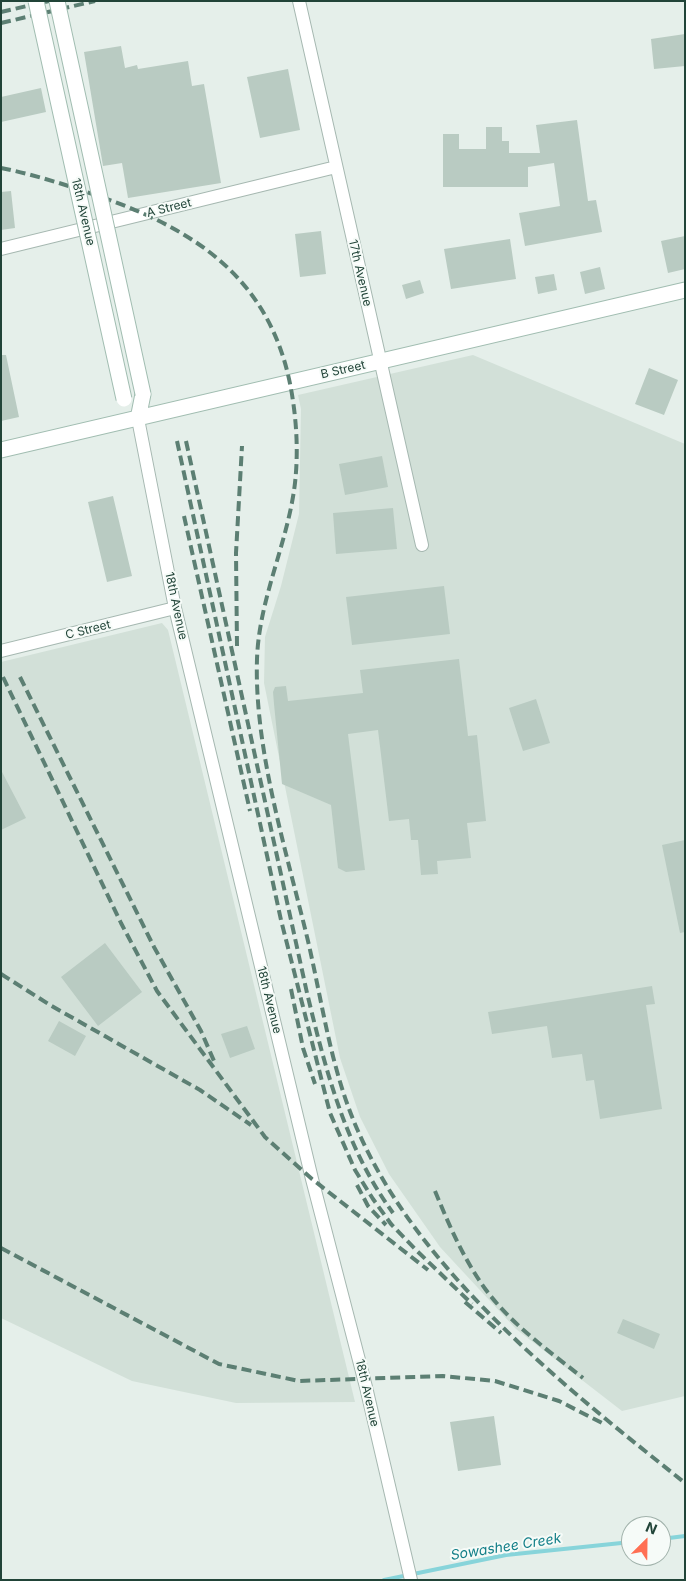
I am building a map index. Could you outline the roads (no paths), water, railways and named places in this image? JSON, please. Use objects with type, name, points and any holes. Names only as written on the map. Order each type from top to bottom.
[{"type":"street","name":"18th Avenue","points":[[36,1],[124,399],[138,419]]},
{"type":"street","name":"18th Avenue","points":[[56,1],[142,394],[138,419],[175,608],[312,1179],[366,1387],[411,1580]]},
{"type":"street","name":"17th Avenue","points":[[300,1],[422,545]]},
{"type":"street","name":"A Street","points":[[1,249],[336,167]]},
{"type":"street","name":"B Street","points":[[1,450],[685,290]]},
{"type":"street","name":"C Street","points":[[1,651],[175,608]]},
{"type":"waterway","name":"Sowashee Creek","points":[[671,1538],[685,1536]]},
{"type":"waterway","name":"Sowashee Creek","points":[[384,1580],[506,1555],[621,1543]]},
{"type":"railway","points":[[1,12],[49,1]]},
{"type":"railway","points":[[1,23],[95,1]]},
{"type":"railway","points":[[1,168],[53,181],[104,198],[141,212],[174,229],[204,248],[231,271],[253,297],[271,327],[284,361],[293,401],[297,463],[291,505],[268,592],[259,636],[257,694],[266,765],[308,941],[328,1038],[349,1108],[358,1131],[385,1183],[419,1233],[457,1280],[500,1325],[592,1408],[685,1483]]},
{"type":"railway","points":[[177,441],[281,920],[330,1113],[355,1170],[391,1224],[472,1304]]},
{"type":"railway","points":[[186,441],[307,993],[322,1051],[339,1108],[350,1135],[376,1188],[393,1213]]},
{"type":"railway","points":[[237,646],[236,553],[242,446]]},
{"type":"railway","points":[[184,516],[250,811]]},
{"type":"railway","points":[[3,677],[121,923],[157,991],[265,1137],[312,1179],[428,1270]]},
{"type":"railway","points":[[20,677],[154,947],[201,1031],[214,1061]]},
{"type":"railway","points":[[1,974],[50,1005],[200,1090],[251,1125]]},
{"type":"railway","points":[[291,989],[303,1048],[315,1084]]},
{"type":"railway","points":[[357,1185],[368,1206],[386,1225]]},
{"type":"railway","points":[[435,1191],[464,1254],[478,1279],[496,1303],[544,1348],[583,1378]]},
{"type":"railway","points":[[1,1248],[219,1364],[299,1381],[443,1376],[495,1381],[559,1401],[606,1425]]},
{"type":"railway","points":[[465,1302],[501,1333]]}]
